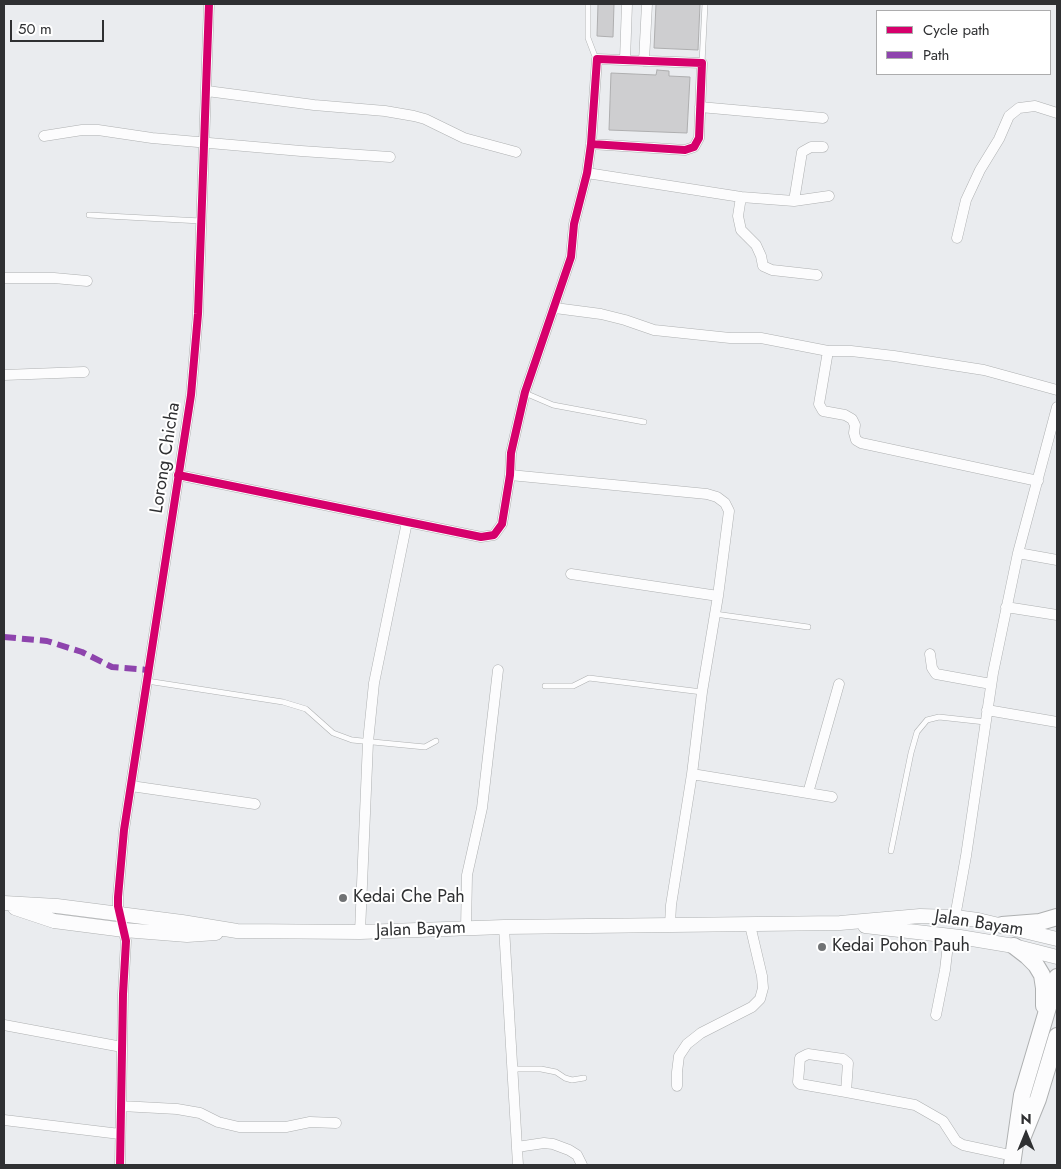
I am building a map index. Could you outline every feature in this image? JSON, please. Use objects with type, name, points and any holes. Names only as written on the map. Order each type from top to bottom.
[{"type":"main road","name":"Jalan Bayam","points":[[4,904],[57,906],[236,931],[360,932],[504,927],[750,925],[840,923],[920,916],[955,916],[1057,938]]},
{"type":"main road","points":[[4,904],[54,921],[124,930],[187,935],[236,931]]},
{"type":"main road","points":[[1002,926],[1040,922],[1057,916]]},
{"type":"main road","name":"Jalan Bayam","points":[[840,923],[1014,946],[1057,957]]},
{"type":"main road","points":[[1014,946],[1036,965],[1042,975],[1044,1023]]},
{"type":"main road","points":[[1013,1161],[1022,1095],[1057,977]]},
{"type":"main road","points":[[1013,1161],[1038,1099],[1057,1036]]},
{"type":"street","name":"Lorong Chicha","points":[[120,1165],[126,941],[118,897],[124,830],[192,386],[198,314],[209,4]]},
{"type":"street","points":[[624,60],[627,4]]},
{"type":"street","points":[[644,61],[646,4]]},
{"type":"street","points":[[178,475],[481,538],[494,535],[502,524],[510,474],[511,453],[525,392],[571,257],[574,224],[587,173],[591,144],[597,59],[702,63],[698,138],[694,147],[690,149],[591,144]]},
{"type":"street","points":[[207,92],[314,105],[386,111],[414,116],[425,119],[464,138],[516,152]]},
{"type":"street","points":[[957,238],[966,200],[1009,116],[1019,108],[1035,106],[1057,112]]},
{"type":"street","points":[[700,107],[823,118]]},
{"type":"street","points":[[44,136],[82,130],[98,130],[152,138],[205,141],[302,151],[390,156]]},
{"type":"street","points":[[794,201],[802,152],[811,147],[823,147]]},
{"type":"street","points":[[587,173],[741,197],[794,201],[829,196]]},
{"type":"street","points":[[741,197],[738,216],[741,230],[756,246],[764,266],[772,270],[817,275]]},
{"type":"street","points":[[4,278],[54,278],[87,282]]},
{"type":"street","points":[[555,308],[601,314],[654,330],[730,338],[761,338],[828,351],[894,356],[984,370],[1057,390]]},
{"type":"street","points":[[828,351],[819,404],[823,411],[852,419],[856,440],[861,443],[1038,481]]},
{"type":"street","points":[[4,375],[84,372]]},
{"type":"street","points":[[955,916],[966,856],[991,684],[1006,607],[1018,553],[1057,407]]},
{"type":"street","points":[[510,474],[708,494],[717,497],[725,503],[729,511],[718,596],[702,692],[692,774],[671,905],[670,925]]},
{"type":"street","points":[[360,932],[368,742],[374,683],[407,522]]},
{"type":"street","points":[[1018,553],[1057,560]]},
{"type":"street","points":[[571,574],[718,596]]},
{"type":"street","points":[[1006,607],[1057,615]]},
{"type":"street","points":[[930,654],[932,668],[936,674],[991,684]]},
{"type":"street","points":[[466,929],[468,875],[482,808],[498,670]]},
{"type":"street","points":[[808,793],[839,684]]},
{"type":"street","points":[[987,710],[1057,722]]},
{"type":"street","points":[[692,774],[832,797]]},
{"type":"street","points":[[131,786],[255,804]]},
{"type":"street","points":[[677,1086],[679,1056],[687,1044],[701,1033],[752,1007],[760,999],[763,988],[762,976],[750,925]]},
{"type":"street","points":[[504,927],[518,1165]]},
{"type":"street","points":[[936,1015],[945,970],[949,936]]},
{"type":"street","points":[[4,1025],[122,1047]]},
{"type":"street","points":[[846,1092],[848,1063],[843,1059],[808,1054],[800,1058],[798,1082],[800,1084],[915,1105],[943,1121],[956,1141],[963,1145],[1013,1161]]},
{"type":"street","points":[[121,1106],[178,1109],[200,1113],[218,1122],[239,1127],[286,1127],[310,1122],[336,1123]]},
{"type":"street","points":[[4,1120],[120,1134]]},
{"type":"street","points":[[517,1147],[534,1144],[553,1144],[577,1155],[582,1165]]},
{"type":"lane","points":[[588,4],[587,31],[597,59]]},
{"type":"lane","points":[[702,63],[705,4]]},
{"type":"lane","points":[[89,215],[201,220]]},
{"type":"lane","points":[[525,392],[553,405],[644,422]]},
{"type":"lane","points":[[715,614],[808,627]]},
{"type":"lane","points":[[545,686],[573,686],[588,678],[702,692]]},
{"type":"lane","points":[[147,681],[283,702],[306,709],[333,734],[352,740],[425,747],[436,740]]},
{"type":"lane","points":[[891,851],[916,732],[927,720],[939,717],[985,722]]},
{"type":"lane","points":[[512,1069],[548,1070],[572,1080],[584,1078]]},
{"type":"building","points":[[598,4],[614,4],[613,37],[597,36]]},
{"type":"building","points":[[656,4],[700,4],[698,50],[654,48]]},
{"type":"building","points":[[657,70],[669,71],[669,76],[690,77],[687,133],[609,130],[611,73],[656,75]]},
{"type":"marked path","points":[[4,637],[47,641],[82,652],[112,667],[148,670]]},
{"type":"cycle path","points":[[120,1165],[123,994],[126,941],[118,906],[118,897],[124,830],[191,395],[198,314],[209,4]]},
{"type":"cycle path","points":[[178,475],[481,537],[494,535],[502,524],[510,475],[511,453],[525,392],[571,257],[574,224],[587,173],[591,144],[597,59],[702,63],[699,138],[694,147],[685,150],[591,144]]},
{"type":"place","name":"Kedai Che Pah","points":[[343,898]]},
{"type":"place","name":"Kedai Pohon Pauh","points":[[822,947]]}]
